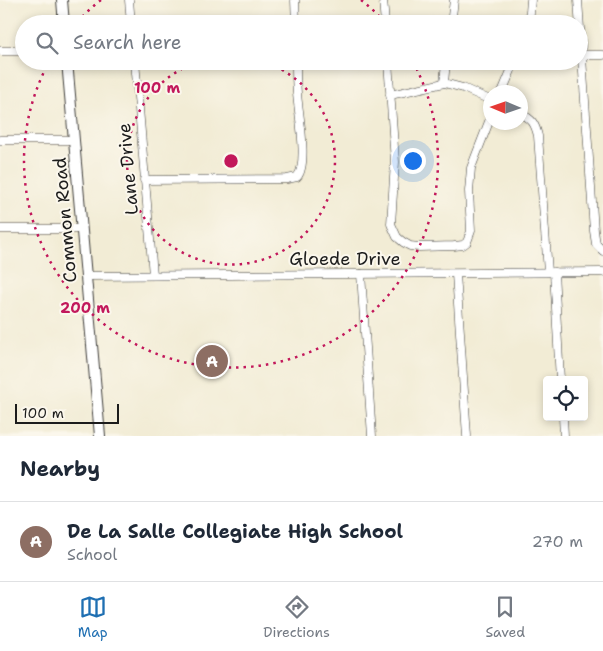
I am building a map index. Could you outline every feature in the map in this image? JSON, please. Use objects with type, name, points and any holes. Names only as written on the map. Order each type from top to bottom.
[{"type":"street","points":[[62,0],[63,15]]},
{"type":"street","points":[[130,0],[131,15]]},
{"type":"street","points":[[295,0],[296,15]]},
{"type":"street","points":[[383,0],[384,15]]},
{"type":"street","points":[[452,15],[454,0]]},
{"type":"street","points":[[529,15],[530,0]]},
{"type":"street","points":[[578,0],[579,15]]},
{"type":"street","points":[[0,51],[15,51]]},
{"type":"street","points":[[588,55],[603,54]]},
{"type":"street","name":"Common Road","points":[[68,70],[100,436]]},
{"type":"street","name":"Lane Drive","points":[[136,70],[153,275]]},
{"type":"street","points":[[144,180],[287,179],[297,177],[302,170],[302,146],[296,70]]},
{"type":"street","points":[[389,70],[395,162],[391,224],[403,242],[410,246],[432,247],[463,245],[467,242],[470,236],[469,178],[486,130]]},
{"type":"street","points":[[444,83],[445,70]]},
{"type":"street","points":[[505,85],[511,70]]},
{"type":"street","points":[[583,70],[594,231],[596,244],[603,251]]},
{"type":"street","points":[[390,95],[444,83],[464,88],[483,97]]},
{"type":"street","points":[[528,118],[535,124],[538,136],[560,376]]},
{"type":"street","points":[[0,140],[74,140]]},
{"type":"street","points":[[0,229],[82,230]]},
{"type":"street","name":"Gloede Drive","points":[[87,276],[603,272]]},
{"type":"street","points":[[361,274],[372,436]]},
{"type":"street","points":[[456,274],[467,436]]},
{"type":"street","points":[[563,421],[564,436]]},
{"type":"place","name":"De La Salle Collegiate High School","points":[[212,361]]}]
